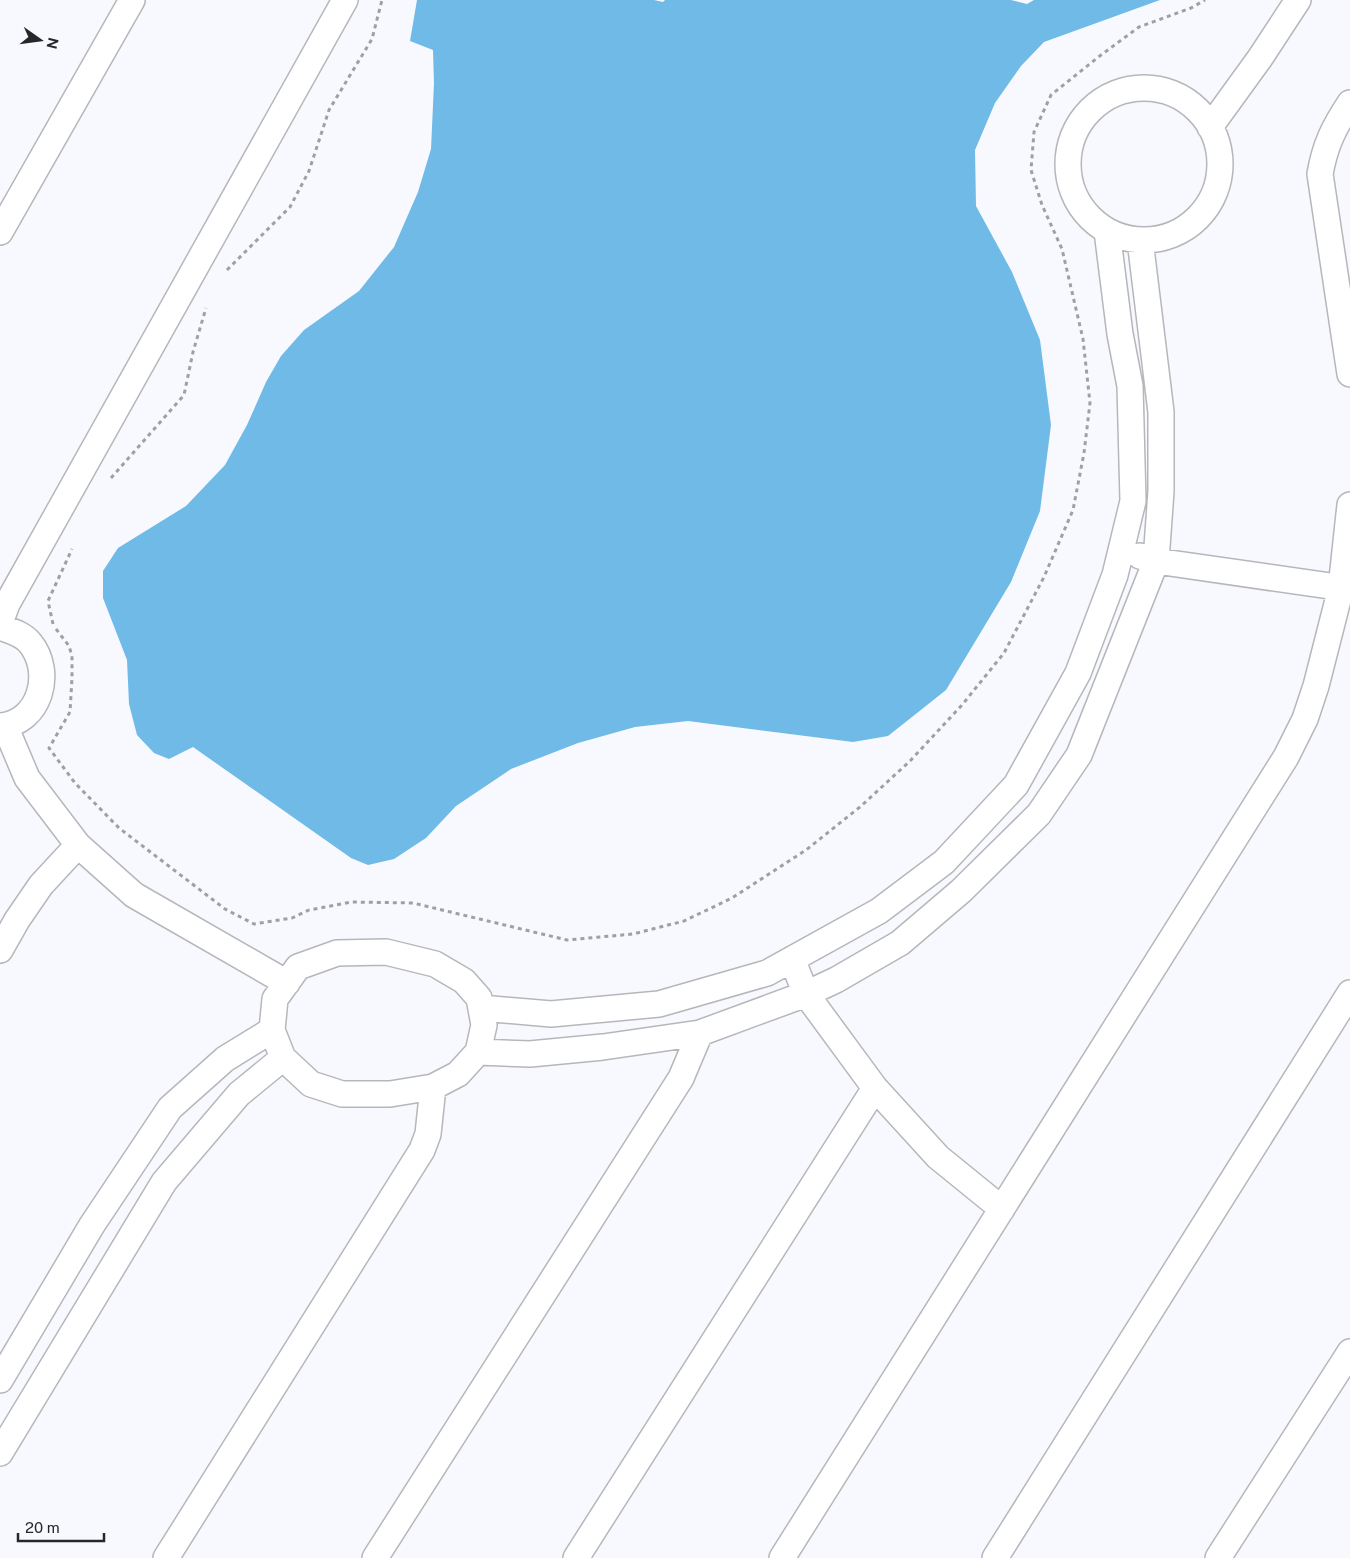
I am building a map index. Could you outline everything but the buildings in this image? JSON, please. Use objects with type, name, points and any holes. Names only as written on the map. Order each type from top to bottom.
[{"type":"street","points":[[0,232],[132,0]]},
{"type":"street","points":[[0,623],[12,595],[345,0]]},
{"type":"street","points":[[1210,127],[1260,58],[1298,0]]},
{"type":"street","points":[[1148,87],[1173,93],[1195,106],[1210,127],[1219,152],[1218,179],[1208,204],[1190,224],[1167,237],[1140,240],[1107,231],[1087,215],[1073,193],[1068,168],[1070,143],[1081,119],[1100,101],[1122,90],[1148,87]]},
{"type":"street","points":[[1350,103],[1334,127],[1324,152],[1320,174],[1350,374]]},
{"type":"street","points":[[480,1008],[552,1014],[658,1004],[767,973],[879,911],[944,862],[1016,785],[1078,673],[1115,575],[1133,500],[1130,386],[1120,334],[1107,231]]},
{"type":"street","points":[[478,1052],[539,1053],[604,1047],[700,1033],[806,994],[836,980],[900,944],[961,891],[1039,814],[1079,755],[1156,560],[1161,491],[1161,412],[1140,240]]},
{"type":"street","points":[[782,1558],[1286,757],[1305,719],[1345,588],[1350,505]]},
{"type":"street","points":[[1121,551],[1156,560],[1345,588]]},
{"type":"street","points":[[0,627],[15,632],[30,642],[39,657],[43,674],[41,691],[34,707],[21,719],[3,726],[27,778],[78,845],[134,896],[287,982]]},
{"type":"street","points":[[0,950],[17,920],[41,885],[78,845]]},
{"type":"street","points":[[386,952],[435,964],[464,981],[479,998],[484,1025],[478,1052],[458,1074],[433,1087],[390,1094],[342,1094],[311,1084],[283,1058],[272,1030],[275,999],[287,982],[298,967],[337,953],[386,952]]},
{"type":"street","points":[[792,959],[806,994],[875,1088],[938,1157],[1002,1209]]},
{"type":"street","points":[[995,1558],[1350,993]]},
{"type":"street","points":[[0,1380],[92,1226],[170,1108],[225,1059],[272,1030]]},
{"type":"street","points":[[375,1558],[681,1078],[700,1033]]},
{"type":"street","points":[[0,1453],[164,1182],[239,1094],[283,1058]]},
{"type":"street","points":[[166,1558],[422,1150],[428,1134],[433,1087]]},
{"type":"street","points":[[576,1558],[875,1088]]},
{"type":"street","points":[[1218,1558],[1350,1352]]},
{"type":"path","points":[[224,273],[290,207],[309,171],[329,110],[372,39],[382,0]]},
{"type":"path","points":[[74,544],[48,601],[51,622],[69,646],[72,656],[70,712],[49,748],[75,783],[119,828],[225,909],[254,924],[292,918],[309,910],[352,902],[413,903],[567,940],[633,934],[684,921],[732,898],[806,850],[860,807],[910,762],[962,705],[1004,653],[1044,577],[1072,510],[1084,453],[1090,403],[1083,339],[1062,249],[1042,205],[1032,170],[1034,132],[1050,95],[1101,55],[1139,27],[1191,8],[1205,0]]},
{"type":"path","points":[[105,484],[184,395],[193,352],[209,302]]},
{"type":"water","points":[[417,0],[654,0],[663,2],[665,0],[1011,0],[1027,4],[1034,0],[1160,0],[1044,42],[1021,66],[995,103],[975,150],[976,206],[1012,272],[1040,340],[1051,425],[1040,511],[1011,582],[946,690],[888,736],[853,742],[688,721],[635,727],[578,743],[511,769],[456,806],[426,838],[394,859],[368,865],[351,858],[193,747],[169,759],[154,753],[137,735],[129,704],[127,660],[103,598],[103,571],[118,548],[186,506],[225,465],[281,356],[304,330],[359,291],[394,247],[418,192],[431,149],[434,83],[433,50],[410,41]]}]
